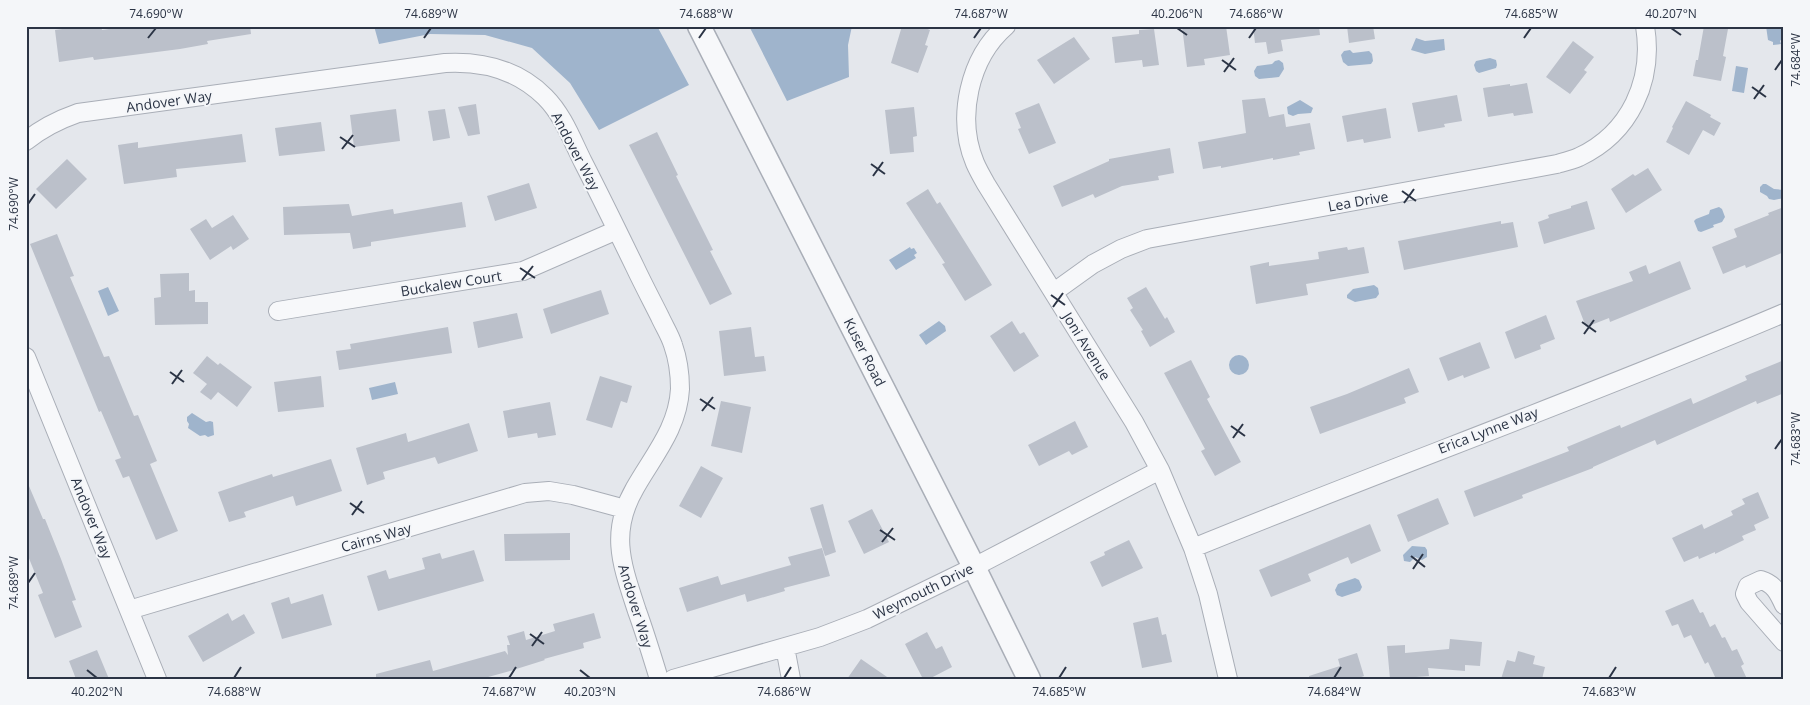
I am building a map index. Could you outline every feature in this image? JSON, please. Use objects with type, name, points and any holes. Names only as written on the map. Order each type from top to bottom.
[{"type":"street","name":"Kuser Road","points":[[699,26],[1029,679]]},
{"type":"street","name":"Joni Avenue","points":[[1006,26],[986,49],[975,70],[968,92],[966,114],[969,142],[975,162],[986,184],[1134,422],[1160,470],[1193,548],[1208,594],[1228,679]]},
{"type":"street","name":"Lea Drive","points":[[1054,292],[1093,264],[1121,248],[1147,239],[1557,164],[1578,157],[1598,146],[1616,130],[1630,111],[1640,91],[1647,67],[1648,44],[1645,26]]},
{"type":"street","name":"Andover Way","points":[[26,141],[56,121],[78,113],[445,63],[460,62],[485,65],[509,73],[527,83],[545,97],[560,115],[673,343],[678,365],[680,389],[676,412],[668,434],[634,488],[621,524],[620,545],[622,565],[660,679]]},
{"type":"street","name":"Buckalew Court","points":[[278,312],[522,271],[617,230]]},
{"type":"street","name":"Erica Lynne Way","points":[[1193,548],[1338,488],[1704,347],[1784,313]]},
{"type":"street","name":"Andover Way","points":[[26,357],[157,679]]},
{"type":"street","name":"Weymouth Drive","points":[[673,679],[785,647],[867,619],[974,567],[1160,470]]},
{"type":"street","name":"Cairns Way","points":[[129,610],[525,493],[549,491],[573,495],[625,509]]},
{"type":"street","points":[[1784,605],[1771,583],[1761,580],[1748,586],[1745,594],[1749,602],[1784,642]]},
{"type":"street","points":[[785,647],[791,679]]},
{"type":"water","points":[[374,26],[657,26],[689,85],[599,130],[570,83],[532,48],[485,35],[430,34],[379,44]]},
{"type":"water","points":[[749,26],[852,26],[848,45],[849,77],[787,101]]},
{"type":"water","points":[[1766,26],[1784,26],[1784,36],[1780,41],[1781,44],[1773,45],[1773,42],[1768,40]]},
{"type":"water","points":[[1416,38],[1425,41],[1444,39],[1445,50],[1425,54],[1411,50]]},
{"type":"water","points":[[1350,50],[1353,53],[1369,51],[1372,54],[1373,61],[1371,64],[1348,66],[1343,62],[1341,55],[1344,51]]},
{"type":"water","points":[[1490,58],[1496,60],[1496,68],[1479,73],[1476,71],[1474,65],[1476,61]]},
{"type":"water","points":[[1279,60],[1283,63],[1284,69],[1279,77],[1259,79],[1255,76],[1254,71],[1257,66],[1272,64]]},
{"type":"water","points":[[1736,66],[1748,68],[1744,93],[1732,91]]},
{"type":"water","points":[[1300,100],[1313,108],[1311,113],[1293,116],[1288,114],[1287,107]]},
{"type":"water","points":[[1763,184],[1774,189],[1784,190],[1784,198],[1769,199],[1760,192],[1760,187]]},
{"type":"water","points":[[1719,207],[1722,209],[1725,217],[1722,222],[1701,232],[1698,231],[1694,221],[1709,214],[1710,210]]},
{"type":"water","points":[[910,247],[911,249],[914,248],[917,253],[914,255],[916,258],[896,270],[889,260]]},
{"type":"water","points":[[1374,285],[1378,288],[1379,294],[1376,298],[1355,302],[1347,298],[1347,295],[1353,289]]},
{"type":"water","points":[[108,287],[119,311],[108,316],[98,291]]},
{"type":"water","points":[[939,321],[945,326],[946,331],[926,345],[919,335]]},
{"type":"water","points":[[1239,355],[1246,358],[1249,365],[1246,372],[1239,375],[1232,372],[1229,365],[1232,358]]},
{"type":"water","points":[[395,382],[398,394],[372,400],[369,388]]},
{"type":"water","points":[[192,413],[206,422],[213,422],[214,435],[208,437],[205,435],[200,436],[188,428],[187,417]]},
{"type":"water","points":[[1412,546],[1425,547],[1427,557],[1422,560],[1415,557],[1410,562],[1404,561],[1403,555]]},
{"type":"water","points":[[1355,578],[1359,580],[1362,587],[1360,591],[1342,597],[1337,595],[1335,590],[1338,584]]},
{"type":"building","points":[[101,26],[102,30],[130,26],[250,26],[251,34],[207,41],[208,44],[180,49],[94,60],[93,57],[59,62],[55,30]]},
{"type":"building","points":[[902,26],[920,26],[930,30],[925,45],[928,46],[918,73],[891,63]]},
{"type":"building","points":[[1182,26],[1226,26],[1230,55],[1204,59],[1205,65],[1187,67]]},
{"type":"building","points":[[1253,26],[1319,26],[1320,35],[1281,40],[1283,51],[1268,54],[1266,42],[1255,43]]},
{"type":"building","points":[[1347,26],[1373,26],[1375,39],[1349,43]]},
{"type":"building","points":[[1704,26],[1728,29],[1723,56],[1726,57],[1721,81],[1693,76]]},
{"type":"building","points":[[1154,29],[1159,65],[1143,67],[1142,60],[1115,63],[1112,37],[1139,34],[1139,30]]},
{"type":"building","points":[[1074,37],[1090,59],[1054,84],[1037,60]]},
{"type":"building","points":[[1573,41],[1594,57],[1584,70],[1587,72],[1570,94],[1546,77]]},
{"type":"building","points":[[1527,83],[1533,113],[1514,116],[1513,113],[1488,117],[1483,88]]},
{"type":"building","points":[[1457,95],[1462,121],[1444,124],[1445,127],[1418,132],[1412,103]]},
{"type":"building","points":[[1265,98],[1269,117],[1284,114],[1286,127],[1310,123],[1315,149],[1299,152],[1300,155],[1273,160],[1273,158],[1221,168],[1221,166],[1203,169],[1198,142],[1246,133],[1242,100]]},
{"type":"building","points":[[1686,101],[1721,123],[1714,136],[1703,130],[1689,155],[1666,142]]},
{"type":"building","points":[[1039,103],[1056,143],[1029,154],[1018,129],[1021,128],[1015,113]]},
{"type":"building","points":[[476,104],[480,134],[468,136],[458,107]]},
{"type":"building","points":[[914,107],[917,136],[913,137],[914,152],[890,154],[885,110]]},
{"type":"building","points":[[1386,108],[1391,138],[1364,143],[1363,139],[1347,142],[1342,116]]},
{"type":"building","points":[[396,109],[400,141],[354,147],[350,115]]},
{"type":"building","points":[[445,109],[450,138],[433,141],[428,111]]},
{"type":"building","points":[[321,122],[325,151],[279,156],[275,128]]},
{"type":"building","points":[[657,132],[678,175],[676,176],[713,250],[710,251],[732,294],[710,305],[629,145]]},
{"type":"building","points":[[242,134],[246,162],[176,169],[177,177],[124,184],[118,145],[138,142],[138,148]]},
{"type":"building","points":[[1170,148],[1174,173],[1158,176],[1159,180],[1122,186],[1095,198],[1093,194],[1062,207],[1053,186],[1109,161],[1109,159]]},
{"type":"building","points":[[67,159],[87,179],[56,209],[36,189]]},
{"type":"building","points":[[1648,168],[1662,190],[1626,213],[1611,189],[1633,174],[1635,176]]},
{"type":"building","points":[[529,183],[537,208],[495,221],[487,196]]},
{"type":"building","points":[[928,189],[937,204],[940,202],[992,285],[965,301],[942,264],[945,263],[906,203]]},
{"type":"building","points":[[1587,201],[1595,229],[1544,244],[1538,222],[1549,218],[1548,215]]},
{"type":"building","points":[[462,202],[466,227],[371,242],[371,246],[353,249],[350,233],[284,235],[283,207],[349,204],[352,216],[393,209],[394,214]]},
{"type":"building","points":[[1784,207],[1784,252],[1746,268],[1745,265],[1723,274],[1712,247],[1737,237],[1734,229]]},
{"type":"building","points":[[233,215],[249,239],[233,250],[231,246],[210,260],[190,229],[206,219],[212,228]]},
{"type":"building","points":[[1501,221],[1501,224],[1513,222],[1518,247],[1404,270],[1398,241]]},
{"type":"building","points":[[57,234],[74,276],[70,277],[104,357],[109,356],[134,416],[138,415],[157,461],[150,464],[178,531],[156,540],[129,476],[123,478],[115,460],[121,458],[101,411],[99,412],[30,244]]},
{"type":"building","points":[[1347,247],[1348,250],[1364,247],[1369,273],[1306,284],[1308,295],[1256,304],[1250,266],[1269,262],[1269,266],[1319,259],[1318,252]]},
{"type":"building","points":[[1680,261],[1691,289],[1610,322],[1609,318],[1586,327],[1576,301],[1633,281],[1629,272],[1646,265],[1649,274]]},
{"type":"building","points":[[189,273],[189,291],[195,290],[195,302],[208,302],[208,324],[155,325],[154,298],[161,297],[160,274]]},
{"type":"building","points":[[1146,287],[1175,332],[1150,347],[1141,331],[1143,330],[1130,310],[1133,308],[1127,298]]},
{"type":"building","points":[[601,290],[609,314],[551,334],[543,309]]},
{"type":"building","points":[[517,313],[523,338],[478,348],[473,322]]},
{"type":"building","points":[[1546,315],[1555,339],[1540,345],[1541,349],[1515,359],[1505,332]]},
{"type":"building","points":[[1012,321],[1020,334],[1024,332],[1039,356],[1014,372],[990,336]]},
{"type":"building","points":[[448,327],[452,353],[339,370],[336,351],[351,349],[350,344]]},
{"type":"building","points":[[751,327],[755,357],[764,356],[766,371],[724,376],[719,331]]},
{"type":"building","points":[[1480,342],[1490,368],[1464,378],[1463,375],[1448,381],[1439,358]]},
{"type":"building","points":[[207,356],[218,365],[220,363],[252,387],[237,407],[218,392],[211,400],[200,392],[207,384],[193,373]]},
{"type":"building","points":[[1191,360],[1210,397],[1207,399],[1241,462],[1215,476],[1201,451],[1205,449],[1164,373]]},
{"type":"building","points":[[1784,360],[1784,393],[1757,404],[1756,401],[1657,445],[1655,440],[1593,468],[1522,495],[1523,498],[1474,517],[1464,491],[1569,451],[1567,447],[1620,425],[1621,428],[1691,398],[1693,404],[1747,380],[1745,376]]},
{"type":"building","points":[[1409,368],[1419,392],[1404,398],[1406,403],[1320,434],[1310,407]]},
{"type":"building","points":[[321,376],[324,407],[278,412],[274,382]]},
{"type":"building","points":[[600,376],[632,386],[627,403],[621,401],[612,428],[586,420]]},
{"type":"building","points":[[721,401],[751,407],[742,453],[711,446]]},
{"type":"building","points":[[550,402],[556,435],[538,438],[537,433],[508,438],[503,411]]},
{"type":"building","points":[[1075,421],[1088,447],[1072,455],[1069,451],[1039,466],[1028,445]]},
{"type":"building","points":[[469,423],[478,451],[438,464],[435,457],[383,472],[385,479],[367,485],[356,448],[406,433],[408,442]]},
{"type":"building","points":[[331,459],[342,491],[296,506],[293,496],[244,512],[246,517],[229,522],[218,492],[272,474],[273,477]]},
{"type":"building","points":[[701,466],[723,478],[701,518],[679,506]]},
{"type":"building","points":[[26,479],[61,559],[76,600],[72,601],[82,627],[55,638],[38,595],[43,593],[26,551]]},
{"type":"building","points":[[1758,492],[1769,518],[1754,525],[1756,530],[1742,536],[1744,540],[1715,554],[1715,552],[1699,559],[1698,556],[1684,562],[1672,538],[1702,524],[1704,529],[1733,515],[1731,511],[1745,504],[1742,499]]},
{"type":"building","points":[[1438,498],[1449,524],[1408,542],[1397,515]]},
{"type":"building","points":[[823,504],[836,552],[825,556],[810,508]]},
{"type":"building","points":[[872,509],[889,542],[864,554],[848,521]]},
{"type":"building","points":[[1370,524],[1381,551],[1351,564],[1348,557],[1308,574],[1311,581],[1271,597],[1259,570]]},
{"type":"building","points":[[570,533],[570,560],[505,561],[504,534]]},
{"type":"building","points":[[1129,540],[1143,568],[1102,587],[1090,562],[1105,555],[1104,552]]},
{"type":"building","points":[[822,548],[830,576],[784,588],[785,591],[747,602],[745,594],[687,612],[679,588],[718,576],[721,585],[791,565],[788,557]]},
{"type":"building","points":[[474,550],[484,581],[378,611],[367,576],[386,570],[389,579],[425,569],[422,558],[440,553],[442,559]]},
{"type":"building","points":[[323,594],[332,625],[282,639],[271,603],[289,597],[291,604]]},
{"type":"building","points":[[1693,599],[1700,613],[1703,612],[1710,627],[1715,624],[1722,638],[1725,637],[1732,651],[1737,649],[1744,664],[1741,666],[1747,679],[1716,679],[1708,662],[1705,664],[1691,635],[1684,638],[1678,624],[1672,626],[1665,611]]},
{"type":"building","points":[[228,613],[232,621],[244,614],[255,633],[203,662],[188,636]]},
{"type":"building","points":[[594,613],[601,638],[583,643],[584,648],[510,671],[481,679],[376,679],[376,674],[430,660],[433,671],[505,651],[508,655],[507,645],[510,645],[507,636],[524,631],[526,640],[555,631],[553,624]]},
{"type":"building","points":[[1158,617],[1162,635],[1166,634],[1172,662],[1142,668],[1133,623]]},
{"type":"building","points":[[927,632],[936,649],[942,646],[952,667],[929,679],[923,679],[905,644]]},
{"type":"building","points":[[1450,639],[1482,642],[1480,666],[1465,665],[1465,671],[1428,668],[1429,676],[1390,679],[1387,646],[1405,645],[1405,653],[1449,649]]},
{"type":"building","points":[[97,650],[109,679],[76,679],[69,661]]},
{"type":"building","points":[[1518,651],[1535,656],[1533,664],[1545,667],[1542,679],[1501,679],[1507,660],[1515,662]]},
{"type":"building","points":[[1357,653],[1364,676],[1356,679],[1309,679],[1309,676],[1340,666],[1338,659]]},
{"type":"building","points":[[861,659],[890,679],[847,679]]}]
